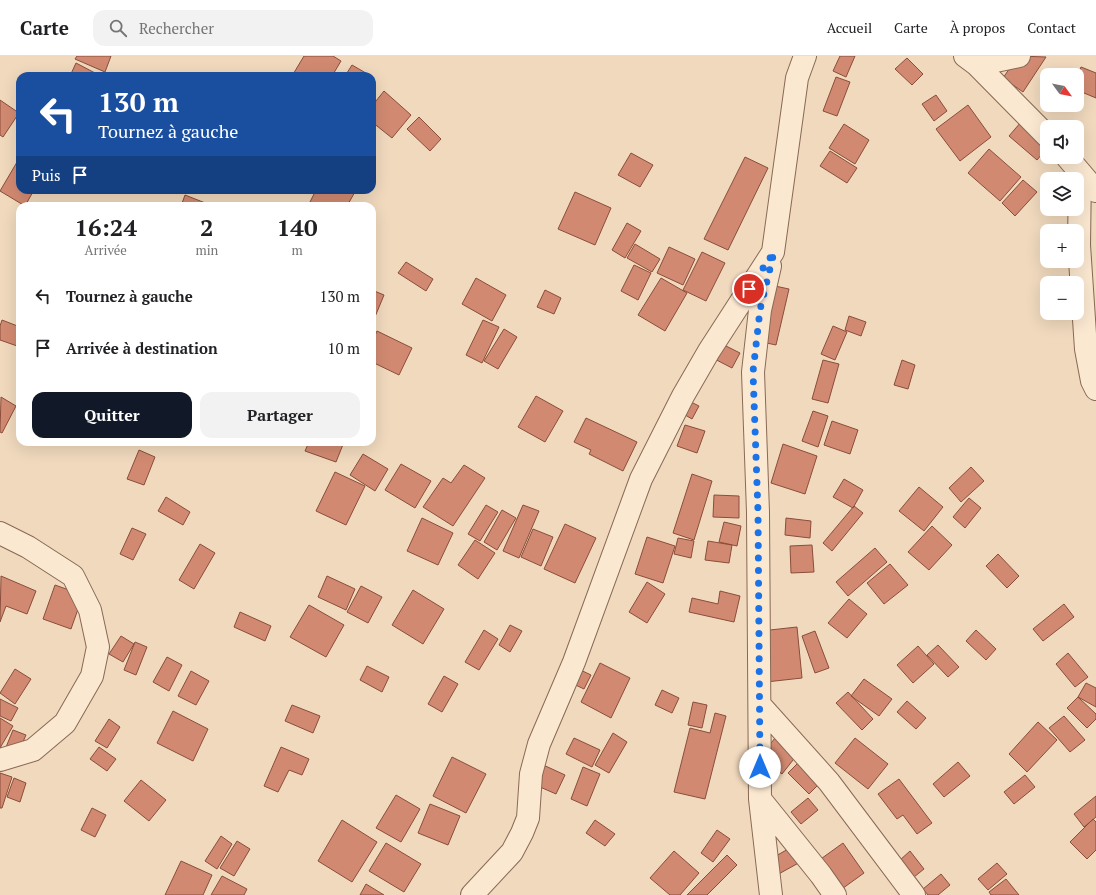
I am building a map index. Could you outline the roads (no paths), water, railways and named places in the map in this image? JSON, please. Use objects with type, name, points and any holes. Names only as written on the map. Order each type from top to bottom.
[{"type":"street","points":[[771,895],[760,799],[758,512],[753,372],[760,310],[774,252],[797,78],[805,56]]},
{"type":"street","points":[[971,60],[1018,56]]},
{"type":"street","points":[[971,60],[1040,129]]},
{"type":"street","points":[[1073,165],[1096,191]]},
{"type":"street","points":[[1073,165],[1086,349],[1092,381],[1096,389]]},
{"type":"street","points":[[472,895],[512,852],[522,833],[528,818],[531,774],[539,744],[574,662],[640,479],[683,396],[709,351],[774,252]]},
{"type":"street","points":[[0,533],[28,548],[73,576],[90,610],[98,647],[92,676],[65,723],[33,750],[0,760]]},
{"type":"street","points":[[760,705],[829,782],[914,895]]},
{"type":"street","points":[[760,799],[821,875],[835,895]]}]
